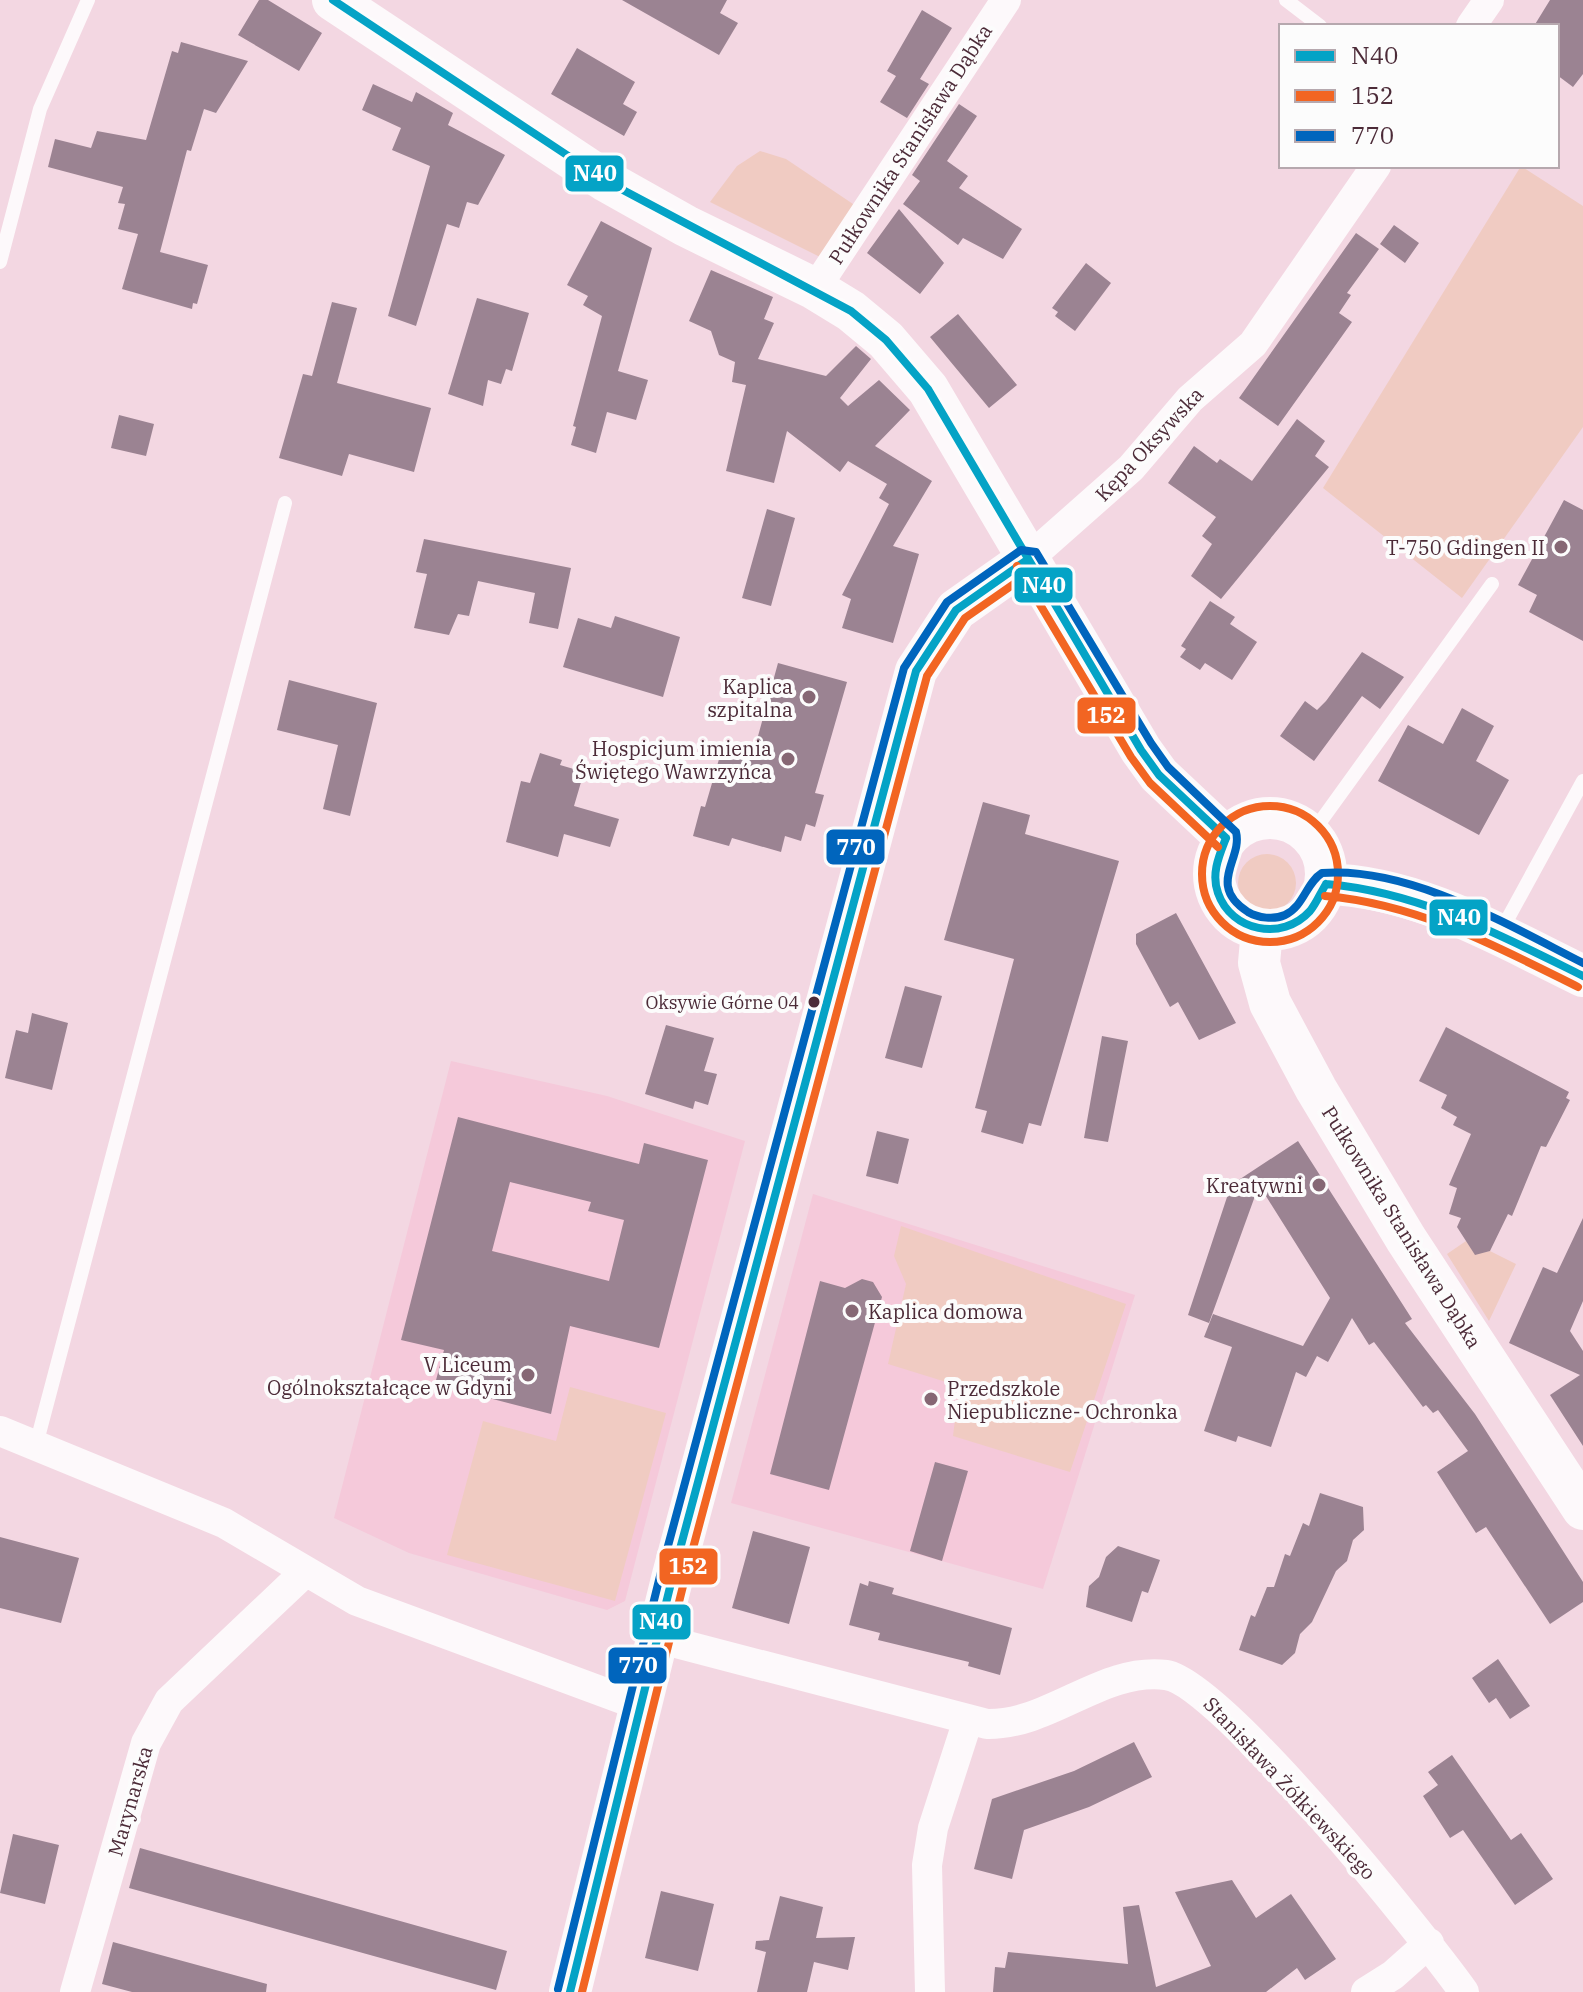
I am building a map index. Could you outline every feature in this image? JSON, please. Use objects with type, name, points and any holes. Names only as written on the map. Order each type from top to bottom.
[{"type":"street","points":[[333,0],[606,181],[686,226],[815,289],[851,311],[886,340],[928,389],[1141,750],[1159,775],[1226,838]]},
{"type":"street","name":"Pułkownika Stanisława Dąbka","points":[[815,289],[1006,0]]},
{"type":"street","points":[[1472,24],[1489,0]]},
{"type":"street","name":"Kępa Oksywska","points":[[1027,560],[1131,468],[1190,399],[1253,344],[1375,168]]},
{"type":"street","points":[[570,1992],[657,1638],[916,671],[956,610],[1027,560]]},
{"type":"street","points":[[1262,818],[1283,819],[1310,836],[1317,843],[1324,863],[1326,884],[1318,904],[1303,920],[1283,929],[1262,930],[1231,916],[1221,902],[1213,869],[1226,838],[1242,825],[1262,818]]},
{"type":"street","points":[[1326,884],[1380,887],[1499,935],[1583,976]]},
{"type":"street","name":"Pułkownika Stanisława Dąbka","points":[[1262,930],[1259,963],[1270,1003],[1316,1089],[1406,1239],[1583,1509]]},
{"type":"street","points":[[0,1431],[224,1523],[304,1573],[357,1601],[641,1706]]},
{"type":"street","name":"Marynarska","points":[[75,1992],[146,1743],[169,1701],[304,1573]]},
{"type":"street","name":"Stanisława Żółkiewskiego","points":[[657,1638],[968,1720],[1012,1725],[1115,1681],[1139,1675],[1169,1675],[1194,1686],[1214,1702],[1429,1943],[1464,1992]]},
{"type":"street","points":[[930,1992],[927,1865],[933,1828],[968,1720]]},
{"type":"street","points":[[1366,1992],[1393,1975],[1429,1943]]},
{"type":"lane","points":[[0,262],[40,109],[88,0]]},
{"type":"lane","points":[[1286,0],[1317,24]]},
{"type":"lane","points":[[36,1445],[285,503]]},
{"type":"lane","points":[[1310,836],[1492,584]]},
{"type":"lane","points":[[1499,935],[1583,781]]},
{"type":"shaded area","points":[[760,151],[786,159],[856,206],[820,257],[710,202],[737,166]]},
{"type":"shaded area","points":[[1520,168],[1583,206],[1583,427],[1462,598],[1323,488]]},
{"type":"shaded area","points":[[1267,854],[1288,862],[1296,883],[1288,904],[1267,912],[1246,904],[1238,883],[1246,862]]},
{"type":"shaded area","name":"V Liceum Ogólnokształcące w Gdyni","points":[[451,1061],[607,1096],[745,1141],[625,1601],[607,1610],[409,1553],[334,1518]]},
{"type":"shaded area","name":"Przedszkole Niepubliczne- Ochronka","points":[[813,1194],[1135,1295],[1043,1589],[731,1503]]},
{"type":"shaded area","points":[[901,1226],[1126,1304],[1070,1472],[953,1436],[959,1386],[888,1364],[906,1284],[894,1256]]},
{"type":"shaded area","points":[[1466,1241],[1475,1254],[1490,1251],[1516,1264],[1489,1321],[1447,1254]]},
{"type":"shaded area","points":[[570,1387],[666,1413],[615,1601],[447,1555],[483,1421],[556,1441]]},
{"type":"building","points":[[259,0],[268,0],[322,33],[299,71],[238,35]]},
{"type":"building","points":[[622,0],[727,0],[720,13],[738,23],[719,55]]},
{"type":"building","points":[[1550,0],[1583,0],[1583,74],[1573,87],[1559,76],[1559,24],[1535,24]]},
{"type":"building","points":[[922,10],[952,28],[920,79],[929,84],[907,118],[880,102],[896,76],[887,71]]},
{"type":"building","points":[[181,42],[248,61],[216,113],[204,109],[191,151],[187,150],[160,252],[208,265],[197,304],[193,303],[192,309],[122,289],[138,234],[118,229],[125,204],[118,203],[123,187],[48,167],[55,139],[91,148],[97,131],[146,140],[172,51],[178,53]]},
{"type":"building","points":[[577,48],[635,82],[623,104],[637,112],[624,136],[551,94]]},
{"type":"building","points":[[373,84],[412,102],[416,92],[453,113],[448,125],[505,155],[478,205],[467,202],[459,228],[447,224],[416,326],[388,316],[430,166],[392,150],[401,128],[362,110]]},
{"type":"building","points":[[959,104],[977,116],[947,161],[968,176],[959,188],[1022,229],[1003,259],[963,238],[958,245],[903,204],[920,181],[912,175]]},
{"type":"building","points":[[899,209],[944,263],[920,294],[867,253]]},
{"type":"building","points":[[601,221],[652,248],[618,371],[648,380],[636,420],[607,412],[596,453],[571,445],[576,427],[573,426],[602,316],[583,305],[588,296],[567,285]]},
{"type":"building","points":[[1394,225],[1419,243],[1405,263],[1380,244]]},
{"type":"building","points":[[1356,233],[1379,249],[1347,293],[1351,295],[1339,313],[1352,322],[1278,426],[1239,398]]},
{"type":"building","points":[[1086,263],[1111,283],[1075,331],[1055,316],[1058,312],[1052,308]]},
{"type":"building","points":[[711,270],[773,297],[764,319],[774,323],[758,359],[826,376],[856,346],[871,359],[840,398],[848,406],[879,380],[910,410],[875,446],[932,481],[893,546],[919,554],[893,643],[842,628],[851,599],[842,595],[889,504],[879,498],[887,484],[848,461],[840,472],[787,431],[774,483],[726,471],[746,385],[732,382],[735,362],[719,355],[711,331],[689,321]]},
{"type":"building","points":[[477,298],[529,313],[512,371],[506,369],[501,384],[488,380],[483,406],[448,394]]},
{"type":"building","points":[[332,302],[357,308],[337,383],[431,408],[414,472],[349,454],[342,476],[279,458],[303,374],[312,376]]},
{"type":"building","points":[[958,314],[1017,385],[989,408],[930,337]]},
{"type":"building","points":[[119,415],[154,424],[146,456],[111,448]]},
{"type":"building","points":[[1297,419],[1325,441],[1315,456],[1329,467],[1221,599],[1191,576],[1212,544],[1202,536],[1216,517],[1168,483],[1194,446],[1217,463],[1220,459],[1252,481]]},
{"type":"building","name":"T-750 Gdingen II","points":[[1564,500],[1583,510],[1583,641],[1529,612],[1537,595],[1518,585]]},
{"type":"building","points":[[767,509],[795,518],[771,606],[742,598]]},
{"type":"building","points":[[424,539],[571,568],[558,629],[529,623],[535,593],[478,581],[469,616],[458,614],[449,635],[414,628],[427,574],[416,572]]},
{"type":"building","points":[[1210,601],[1235,617],[1230,624],[1257,642],[1232,680],[1205,663],[1200,670],[1180,657],[1186,649],[1181,646]]},
{"type":"building","points":[[615,616],[680,637],[663,697],[563,667],[578,618],[611,628]]},
{"type":"building","points":[[1362,652],[1404,677],[1380,709],[1362,696],[1314,761],[1280,736],[1305,701],[1317,710],[1326,701]]},
{"type":"building","name":"Hospicjum imienia Świętego Wawrzyńca","points":[[778,663],[847,682],[815,793],[824,795],[815,827],[806,824],[801,841],[785,836],[781,852],[732,838],[729,846],[693,836],[722,749],[752,758]]},
{"type":"building","points":[[289,680],[377,703],[350,816],[323,809],[338,745],[277,730]]},
{"type":"building","points":[[1462,708],[1494,726],[1476,761],[1509,780],[1479,835],[1378,781],[1408,725],[1443,744]]},
{"type":"building","points":[[540,753],[562,760],[560,765],[584,772],[574,806],[619,819],[610,847],[564,834],[558,857],[506,842],[521,781],[530,783]]},
{"type":"building","points":[[983,802],[1030,815],[1025,834],[1119,861],[1041,1126],[1029,1123],[1023,1144],[981,1132],[987,1111],[975,1108],[1014,959],[944,940]]},
{"type":"building","points":[[1176,913],[1236,1023],[1199,1040],[1178,1002],[1170,1007],[1136,944],[1136,934]]},
{"type":"building","points":[[905,986],[942,996],[922,1068],[885,1058]]},
{"type":"building","points":[[32,1013],[68,1023],[52,1090],[5,1078],[16,1030],[28,1033]]},
{"type":"building","points":[[666,1025],[714,1038],[704,1071],[717,1074],[708,1105],[695,1101],[693,1109],[645,1094]]},
{"type":"building","points":[[1446,1027],[1569,1092],[1566,1098],[1570,1100],[1546,1147],[1541,1146],[1512,1216],[1508,1214],[1490,1251],[1475,1255],[1457,1227],[1461,1218],[1449,1214],[1457,1188],[1449,1185],[1471,1134],[1453,1125],[1457,1117],[1441,1108],[1447,1095],[1419,1081]]},
{"type":"building","points":[[1102,1036],[1128,1041],[1108,1142],[1084,1138]]},
{"type":"building","points":[[458,1117],[639,1164],[644,1143],[708,1160],[659,1348],[570,1326],[551,1414],[435,1384],[444,1350],[401,1340]],"holes":[[[510,1182],[591,1202],[588,1211],[624,1220],[609,1281],[492,1251]]]},
{"type":"building","points":[[877,1131],[909,1139],[898,1184],[866,1176]]},
{"type":"building","points":[[1298,1141],[1412,1319],[1405,1323],[1475,1414],[1583,1582],[1583,1602],[1550,1624],[1486,1527],[1476,1533],[1437,1472],[1468,1451],[1438,1410],[1433,1413],[1426,1405],[1423,1407],[1374,1342],[1369,1345],[1352,1318],[1328,1362],[1317,1356],[1306,1377],[1296,1372],[1271,1447],[1238,1436],[1236,1442],[1204,1431],[1232,1347],[1204,1337],[1213,1314],[1303,1346],[1330,1298],[1259,1185],[1209,1323],[1188,1315],[1231,1185]]},
{"type":"building","points":[[1583,1218],[1583,1301],[1570,1331],[1583,1351],[1583,1446],[1550,1395],[1580,1375],[1509,1343],[1543,1267],[1557,1273]]},
{"type":"building","points":[[862,1279],[873,1282],[882,1297],[829,1490],[770,1474],[820,1281],[845,1288]]},
{"type":"building","points":[[935,1462],[968,1471],[942,1561],[910,1551]]},
{"type":"building","points":[[1320,1493],[1363,1507],[1364,1530],[1353,1540],[1347,1561],[1336,1571],[1312,1622],[1300,1634],[1295,1653],[1282,1665],[1239,1650],[1251,1615],[1255,1617],[1267,1587],[1274,1587],[1285,1554],[1290,1556],[1303,1523],[1309,1526]]},
{"type":"building","points":[[753,1531],[810,1547],[789,1624],[732,1608]]},
{"type":"building","points":[[0,1537],[79,1558],[61,1623],[0,1608]]},
{"type":"building","points":[[1118,1546],[1160,1560],[1148,1593],[1142,1591],[1132,1622],[1086,1607],[1089,1586],[1099,1577],[1106,1557]]},
{"type":"building","points":[[869,1581],[894,1588],[892,1594],[1012,1628],[1000,1675],[968,1666],[969,1662],[878,1640],[880,1633],[849,1625],[860,1583],[868,1586]]},
{"type":"building","points":[[1498,1659],[1530,1706],[1510,1719],[1496,1698],[1489,1703],[1472,1678]]},
{"type":"building","points":[[1134,1742],[1152,1777],[1089,1807],[1024,1830],[1012,1879],[974,1869],[992,1799],[1074,1771]]},
{"type":"building","points":[[1452,1755],[1511,1840],[1521,1833],[1553,1879],[1515,1905],[1463,1830],[1450,1838],[1423,1796],[1438,1785],[1428,1772]]},
{"type":"building","points":[[13,1834],[59,1845],[45,1904],[0,1893]]},
{"type":"building","points":[[140,1848],[507,1951],[496,1990],[129,1888]]},
{"type":"building","points":[[1232,1880],[1256,1918],[1291,1894],[1336,1959],[1305,1980],[1297,1968],[1266,1992],[993,1992],[995,1967],[1005,1968],[1008,1952],[1128,1964],[1123,1907],[1139,1905],[1156,1987],[1211,1966],[1175,1892]]},
{"type":"building","points":[[661,1891],[714,1904],[698,1971],[645,1958]]},
{"type":"building","points":[[780,1896],[823,1907],[816,1938],[855,1937],[848,1970],[814,1962],[807,1992],[757,1992],[766,1952],[755,1949],[756,1941],[769,1940]]},
{"type":"building","points":[[113,1942],[267,1984],[266,1992],[132,1992],[102,1984]]},
{"type":"transit line","name":"N40","points":[[333,0],[606,181],[851,311],[886,340],[928,389],[1141,750],[1159,775],[1226,838]]},
{"type":"transit line","name":"770","points":[[558,1989],[661,1572],[904,668],[947,602],[1021,550],[1036,552],[1168,767],[1236,832],[1229,892],[1248,912],[1266,918],[1285,915],[1297,906],[1322,873],[1355,873],[1423,888],[1457,901],[1583,963]]},
{"type":"transit line","name":"N40","points":[[570,1992],[673,1575],[916,671],[956,610],[1027,560]]},
{"type":"transit line","name":"152","points":[[1017,566],[1131,757],[1150,783],[1218,847]]},
{"type":"transit line","name":"152","points":[[582,1992],[685,1578],[927,676],[965,618],[1034,570]]},
{"type":"transit line","name":"152","points":[[1270,806],[1296,811],[1318,826],[1333,848],[1338,874],[1333,900],[1318,922],[1296,937],[1270,942],[1244,937],[1222,922],[1207,900],[1202,874],[1207,848],[1222,826],[1244,811],[1270,806]]},
{"type":"transit line","name":"N40","points":[[1226,838],[1217,865],[1216,886],[1225,906],[1245,924],[1272,929],[1299,921],[1310,911],[1326,884]]},
{"type":"transit line","name":"N40","points":[[1326,884],[1394,896],[1427,906],[1490,931],[1583,976]]},
{"type":"transit line","name":"152","points":[[1325,896],[1424,917],[1486,942],[1578,987]]},
{"type":"place","name":"T-750 Gdingen II","points":[[1561,547]]},
{"type":"place","name":"Kaplica szpitalna","points":[[809,697]]},
{"type":"place","name":"Hospicjum imienia Świętego Wawrzyńca","points":[[788,759]]},
{"type":"place","name":"Oksywie Górne 04","points":[[814,1002]]},
{"type":"place","name":"Kreatywni","points":[[1319,1185]]},
{"type":"place","name":"Kaplica domowa","points":[[852,1311]]},
{"type":"place","name":"V Liceum Ogólnokształcące w Gdyni","points":[[528,1375]]},
{"type":"place","name":"Przedszkole Niepubliczne- Ochronka","points":[[931,1399]]}]
